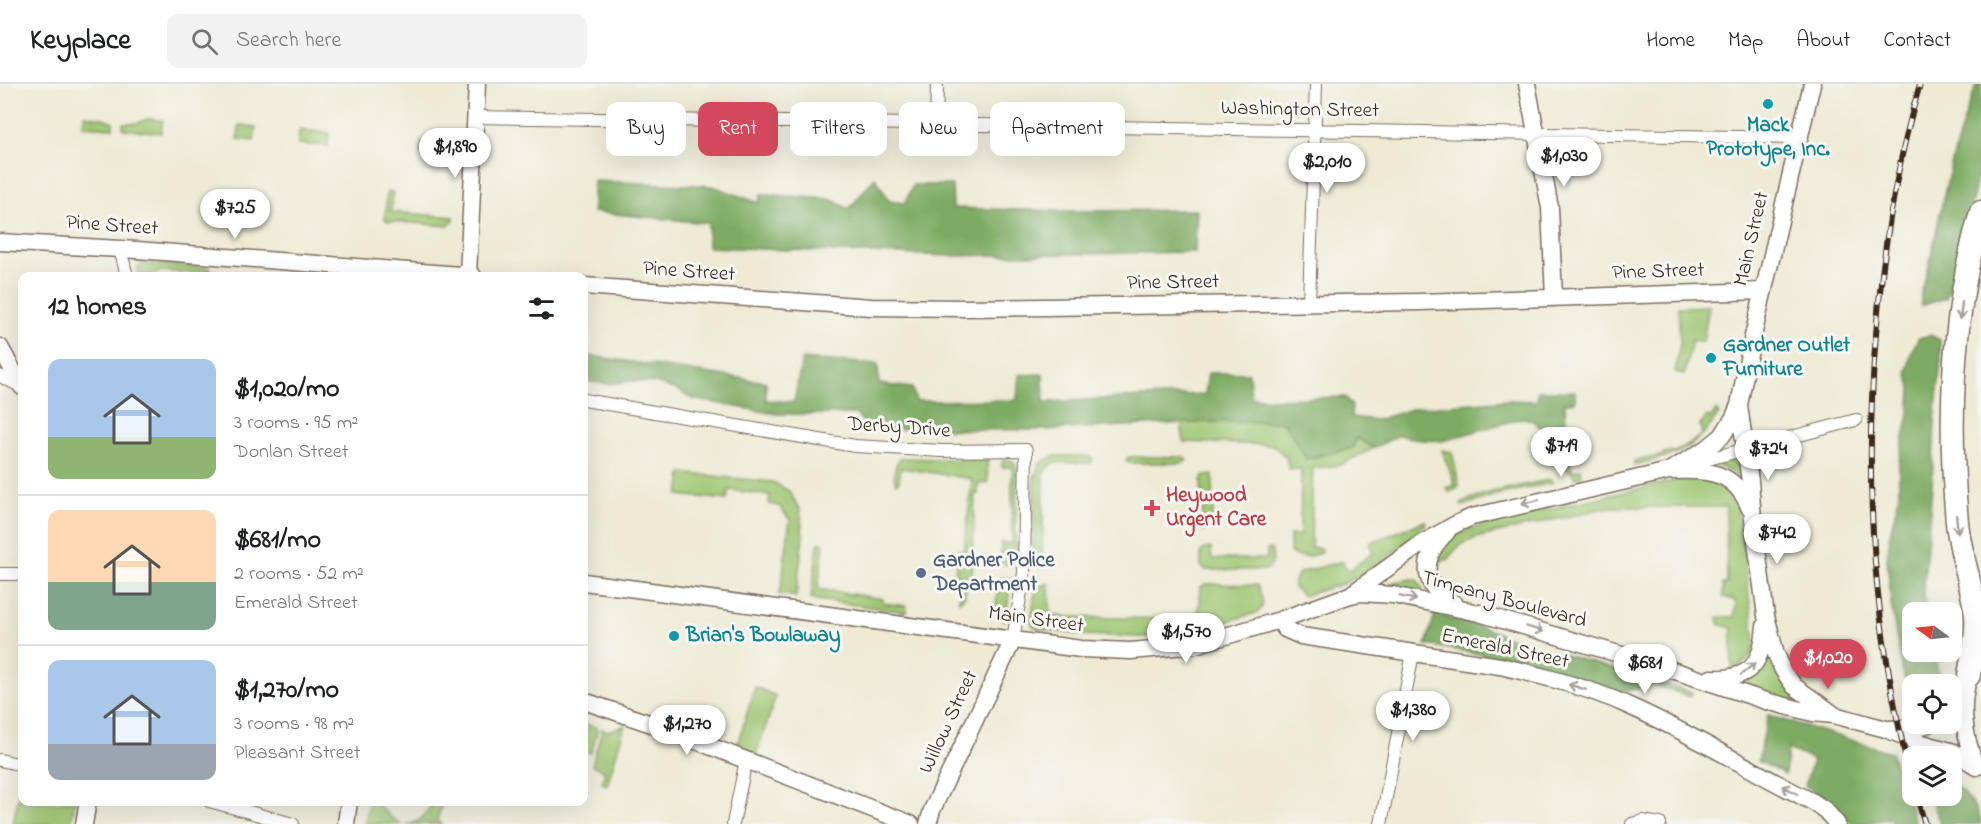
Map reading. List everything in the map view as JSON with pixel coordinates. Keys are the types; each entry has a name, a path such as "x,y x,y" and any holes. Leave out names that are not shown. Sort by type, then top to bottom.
{"highway":[{"path":"1967,680 1977,627 1976,612 1962,558 1957,521 1955,395 1964,293 1981,212"}],"street":[{"path":"468,272 477,84"},
{"path":"937,84 937,102"},
{"path":"1309,304 1316,84"},
{"path":"1527,84 1550,208 1554,298"},
{"name":"Main Street","path":"1669,471 1717,441 1727,429 1739,405 1763,291 1812,84"},
{"name":"Washington Street","path":"475,117 899,123"},
{"name":"Washington Street","path":"978,125 1800,138"},
{"name":"Pine Street","path":"0,242 416,272"},
{"path":"120,249 126,272"},
{"name":"Pine Street","path":"588,286 871,307 965,308 1309,304 1763,291"},
{"path":"0,347 18,380"},
{"path":"0,376 18,385"},
{"name":"Derby Drive","path":"588,401 855,446 942,451 1026,450 1024,573 1013,639"},
{"name":"Main Street","path":"588,583 1095,650 1163,650 1195,645 1280,620 1350,595 1421,544 1456,524 1490,512 1669,471 1745,448 1739,405"},
{"path":"1834,715 1802,693 1786,675 1776,654 1766,616 1745,448 1856,420"},
{"path":"1669,471 1703,471 1728,478 1746,500 1753,519"},
{"name":"Main Street","path":"1456,524 1438,541 1429,556 1428,579 1444,599 1479,613"},
{"path":"0,574 18,574"},
{"name":"Timpany Boulevard","path":"1350,595 1361,593 1393,595 1479,613 1814,713 1834,715 1886,729 1915,741 1954,752 1978,771"},
{"path":"1692,678 1723,679 1747,672 1762,652 1766,616"},
{"name":"Emerald Street","path":"1280,620 1285,629 1301,636 1500,666 1613,699 1814,802 1825,810 1837,824"},
{"name":"Willow Street","path":"928,824 936,801 1013,639"},
{"path":"1381,824 1413,653"},
{"path":"1962,689 1981,654"},
{"path":"1967,680 1964,711 1966,732 1978,771"},
{"path":"588,701 911,824"},
{"name":"Timpany Boulevard","path":"1886,729 1902,728"},
{"path":"0,760 18,764"},
{"path":"733,824 746,760"},
{"path":"84,824 87,806"},
{"path":"227,806 293,824"},
{"path":"346,824 348,806"},
{"path":"1632,824 1643,821 1660,824"}],"green space":[{"path":"1977,84 1981,84 1981,163 1953,280 1946,298 1921,306 1922,290 1949,172"},
{"path":"84,115 113,122 113,128 83,126"},
{"path":"148,119 163,120 161,133 123,129 123,123 137,123"},
{"path":"239,125 256,127 254,141 238,139"},
{"path":"299,130 329,133 328,146 298,144"},
{"path":"421,141 444,143 444,156 420,154"},
{"path":"875,177 889,201 905,203 913,185 952,185 953,208 1067,211 1197,210 1195,252 950,256 708,247 708,223 593,212 593,181 713,186 759,203 761,194 830,199 849,209"},
{"path":"387,191 393,192 391,212 454,217 454,220 448,226 388,221 385,219"},
{"path":"143,263 210,268 212,272 139,272 138,267"},
{"path":"1709,306 1703,342 1692,340 1684,375 1675,372 1680,343 1678,307"},
{"path":"1930,335 1940,340 1941,360 1923,594 1925,602 1902,602 1902,662 1936,662 1938,674 1904,674 1892,611 1887,560 1891,529 1899,497 1899,462 1910,409 1911,386 1907,372 1912,350 1919,338"},
{"path":"588,356 766,382 766,400 794,402 802,359 878,364 879,384 912,388 916,401 1017,400 1019,375 1043,374 1044,402 1205,394 1208,373 1249,373 1251,397 1275,399 1345,397 1352,406 1351,417 1376,420 1415,408 1508,400 1537,401 1538,391 1575,391 1575,402 1565,403 1567,439 1549,441 1535,423 1522,418 1442,441 1420,440 1399,435 1374,448 1357,438 1352,448 1306,459 1284,422 1209,422 1040,430 869,429 856,414 776,414 693,399 677,390 655,383 634,381 606,384 588,382"},
{"path":"1716,410 1719,414 1702,435 1700,424 1707,416 1711,418"},
{"path":"1284,422 1306,459 1352,448 1357,438 1374,448 1340,465 1313,468 1311,547 1322,549 1321,553 1301,557 1290,552 1290,535 1300,535 1301,469 1289,469 1286,457 1273,445 1184,442 1181,423"},
{"path":"1700,437 1683,450 1634,465 1634,461 1672,451 1673,453"},
{"path":"1567,439 1564,443 1572,471 1581,469 1582,476 1576,478 1560,461 1549,441"},
{"path":"1442,450 1452,452 1459,485 1457,489 1449,492 1446,488 1455,485"},
{"path":"1740,454 1743,482 1730,471 1713,464 1713,461"},
{"path":"1054,456 1089,456 1093,459 1091,463 1053,463 1047,469 1044,476 1042,565 1040,567 1033,562 1034,478 1040,463"},
{"path":"1129,457 1184,457 1187,460 1184,463 1129,463 1126,460"},
{"path":"902,458 987,460 988,483 978,484 978,494 975,494 972,580 967,579 965,596 959,601 962,576 955,575 958,550 964,551 972,479 901,468 899,481 896,484 895,470"},
{"path":"1003,459 1013,461 1017,469 1016,556 1011,565 1001,561 1001,543 1012,543 1012,467 1002,467"},
{"path":"682,473 773,482 789,491 800,510 803,536 796,597 778,594 781,588 790,520 779,506 769,504 770,495 729,490 727,500 679,495"},
{"path":"1213,475 1213,519 1203,531 1201,480 1204,476"},
{"path":"1699,475 1724,484 1732,493 1737,507 1755,641 1753,652 1748,659 1732,670 1732,628 1719,624 1718,617 1734,617 1736,605 1734,600 1723,597 1723,584 1727,584 1726,507 1609,507 1476,538 1460,546 1449,559 1438,562 1438,568 1435,568 1438,551 1443,543 1469,530 1505,519"},
{"path":"1548,480 1552,483 1461,505 1488,493"},
{"path":"1425,521 1423,527 1387,558 1345,583 1303,596 1294,588 1294,581 1299,573 1340,562 1343,562 1348,571 1374,552 1369,546 1371,542"},
{"path":"821,542 824,544 818,589 883,599 883,603 907,606 906,612 811,599 818,545"},
{"path":"1211,548 1212,559 1267,559 1267,550 1270,549 1273,557 1270,567 1265,570 1206,570 1201,566 1201,552"},
{"path":"1003,578 1011,579 1004,621 995,610 999,581"},
{"path":"1417,580 1423,589 1421,592 1390,586 1390,583"},
{"path":"1046,583 1049,584 1050,609 1055,615 1063,617 1187,619 1196,614 1200,603 1201,587 1205,584 1257,585 1263,604 1256,613 1185,633 1142,637 1083,635 1033,626 1031,621 1036,586 1046,585"},
{"path":"1435,614 1482,627 1521,642 1692,692 1691,697 1655,685 1623,692 1508,659 1426,645"},
{"path":"1771,656 1796,698 1795,704 1741,688 1742,682 1766,657"},
{"path":"755,687 776,696 756,755 737,746"},
{"path":"1768,715 1891,752 1902,784 1902,806 1910,806 1916,824 1893,824 1891,818 1851,824 1840,808 1805,786 1813,760 1788,749 1785,774 1758,761"},
{"path":"588,725 598,728 591,753 588,752"},
{"path":"625,725 607,785 602,783 605,771 592,765 602,729 608,731"},
{"path":"1962,792 1978,812 1981,824 1940,824 1934,806 1962,806"},
{"path":"18,798 18,806 74,806 71,824 13,824"},
{"path":"369,806 379,806 393,819 403,824 364,824"},
{"path":"430,806 441,806 437,820 442,824 406,824 421,819"}],"railway":[{"path":"1903,746 1880,616 1875,560 1872,505 1872,392 1882,271 1897,177 1920,84"},
{"path":"1919,806 1925,824"}],"place":[{"name":"Mack Prototype, Inc.","path":"1768,104"},
{"name":"Gardner Outlet Furniture","path":"1711,358"},
{"name":"Heywood Urgent Care","path":"1152,508"},
{"name":"Gardner Police Department","path":"921,573"},
{"name":"Brian's Bowlaway","path":"674,636"}]}
